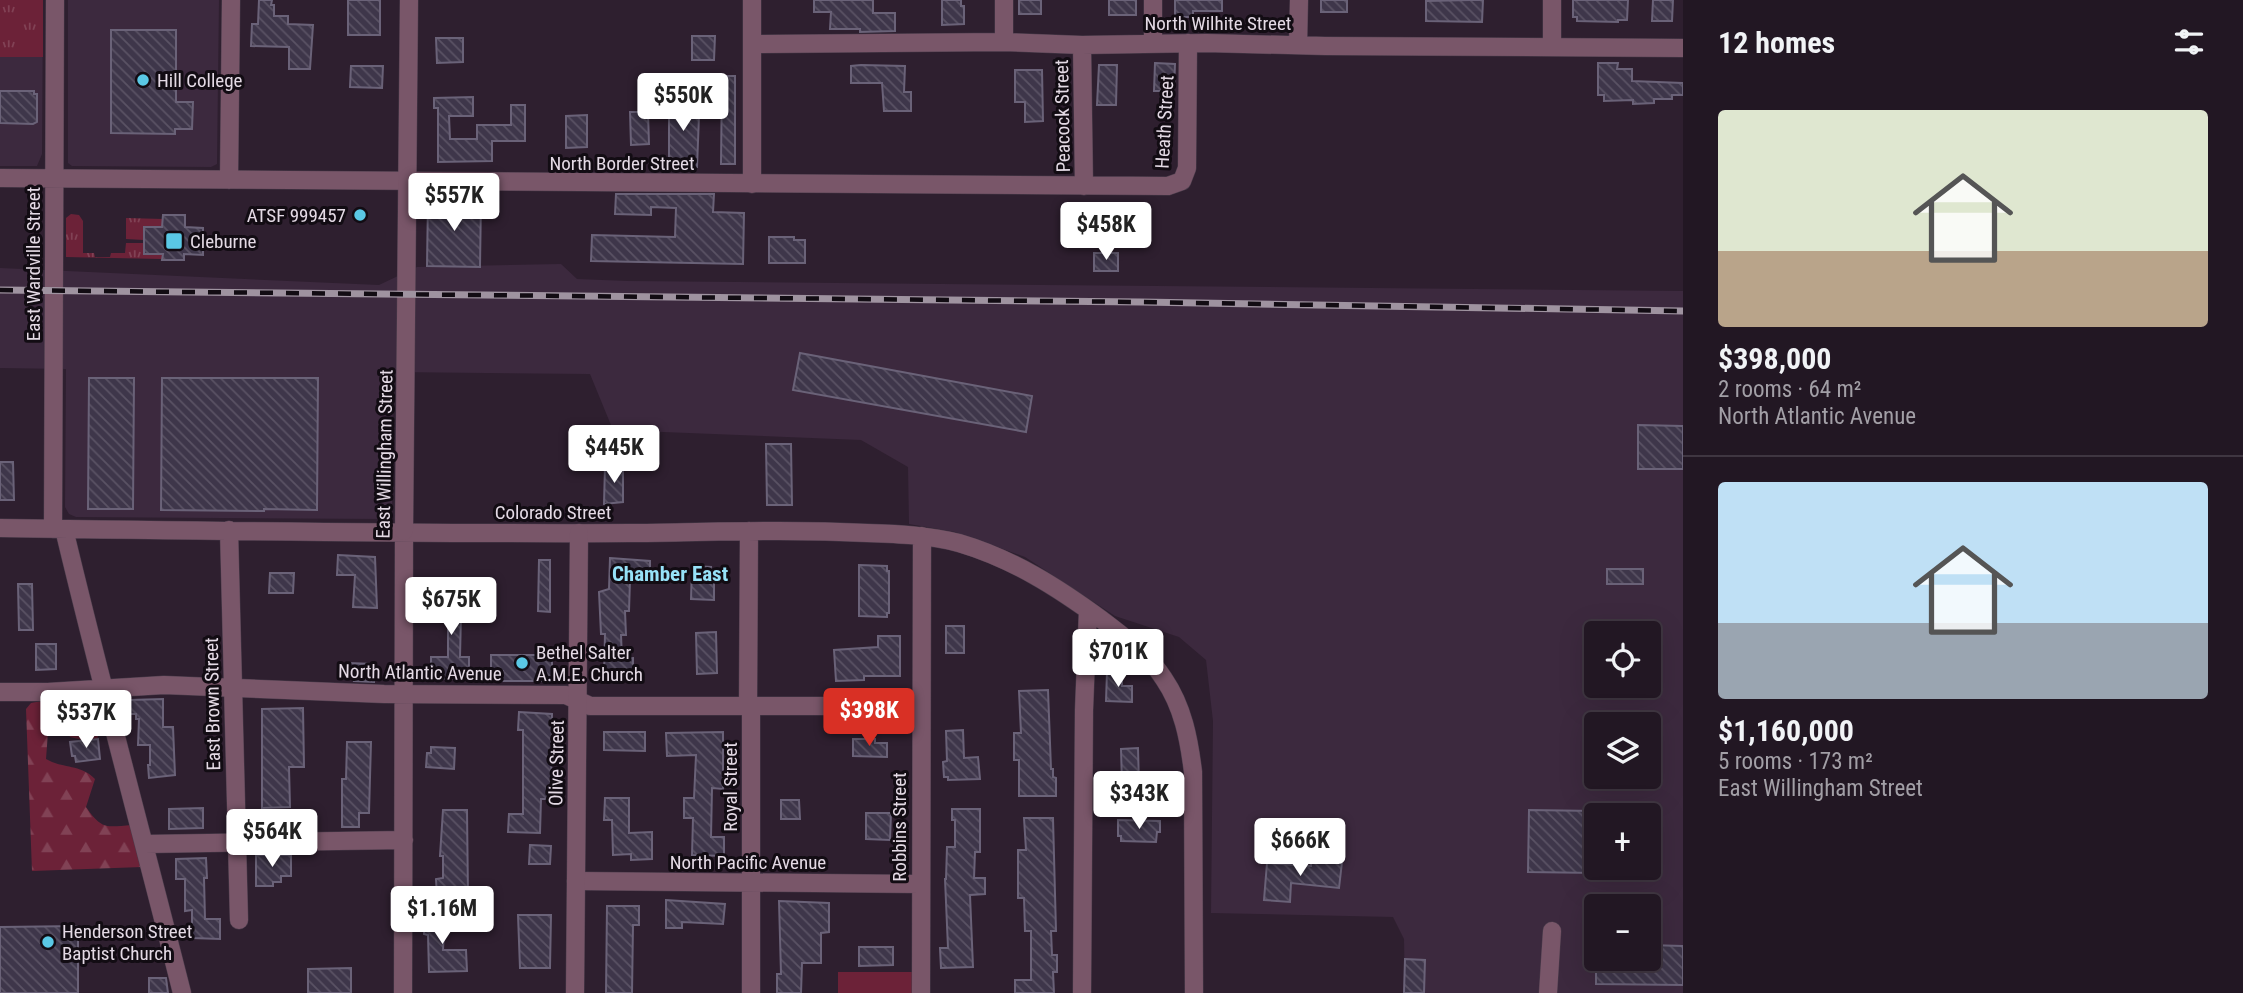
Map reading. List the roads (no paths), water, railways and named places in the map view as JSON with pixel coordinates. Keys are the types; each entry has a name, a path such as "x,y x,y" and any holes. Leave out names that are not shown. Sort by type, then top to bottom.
{"street":[{"name":"East Wardville Street","path":"55,0 54,179 59,529 183,993"},
{"path":"229,180 231,0"},
{"name":"East Willingham Street","path":"403,993 409,0"},
{"path":"751,0 752,184"},
{"path":"1004,0 1004,42"},
{"path":"1153,0 1153,43"},
{"path":"1298,45 1299,0"},
{"path":"1552,0 1552,47"},
{"name":"North Wilhite Street","path":"752,44 1004,42 1082,45 1188,43 1683,48"},
{"name":"Heath Street","path":"1160,186 1176,185 1182,181 1188,168 1188,43"},
{"name":"Peacock Street","path":"1082,45 1084,186"},
{"name":"North Border Street","path":"0,178 409,183 1160,186"},
{"name":"Colorado Street","path":"0,528 579,533 836,531 922,536 957,543 1023,567 1057,587 1129,641 1163,677 1182,715 1193,772 1194,993"},
{"name":"East Brown Street","path":"229,530 239,920"},
{"name":"Royal Street","path":"749,531 751,993"},
{"name":"Olive Street","path":"575,993 579,533"},
{"name":"Robbins Street","path":"921,993 922,536"},
{"path":"1082,993 1083,720 1088,610"},
{"name":"North Atlantic Avenue","path":"0,692 164,685 404,694 566,695 590,706 920,706"},
{"path":"145,844 404,840"},
{"name":"North Pacific Avenue","path":"576,881 920,884"},
{"path":"1548,993 1552,931"}],"railway":[{"path":"0,290 1141,302 1683,311"}],"place":[{"name":"Hill College","path":"143,80"},
{"name":"ATSF 999457","path":"360,215"},
{"name":"Cleburne","path":"174,241"},
{"name":"Bethel Salter A.M.E. Church","path":"522,663"},
{"name":"Henderson Street Baptist Church","path":"48,942"}],"district":[{"name":"Chamber East","path":"670,574"}]}
